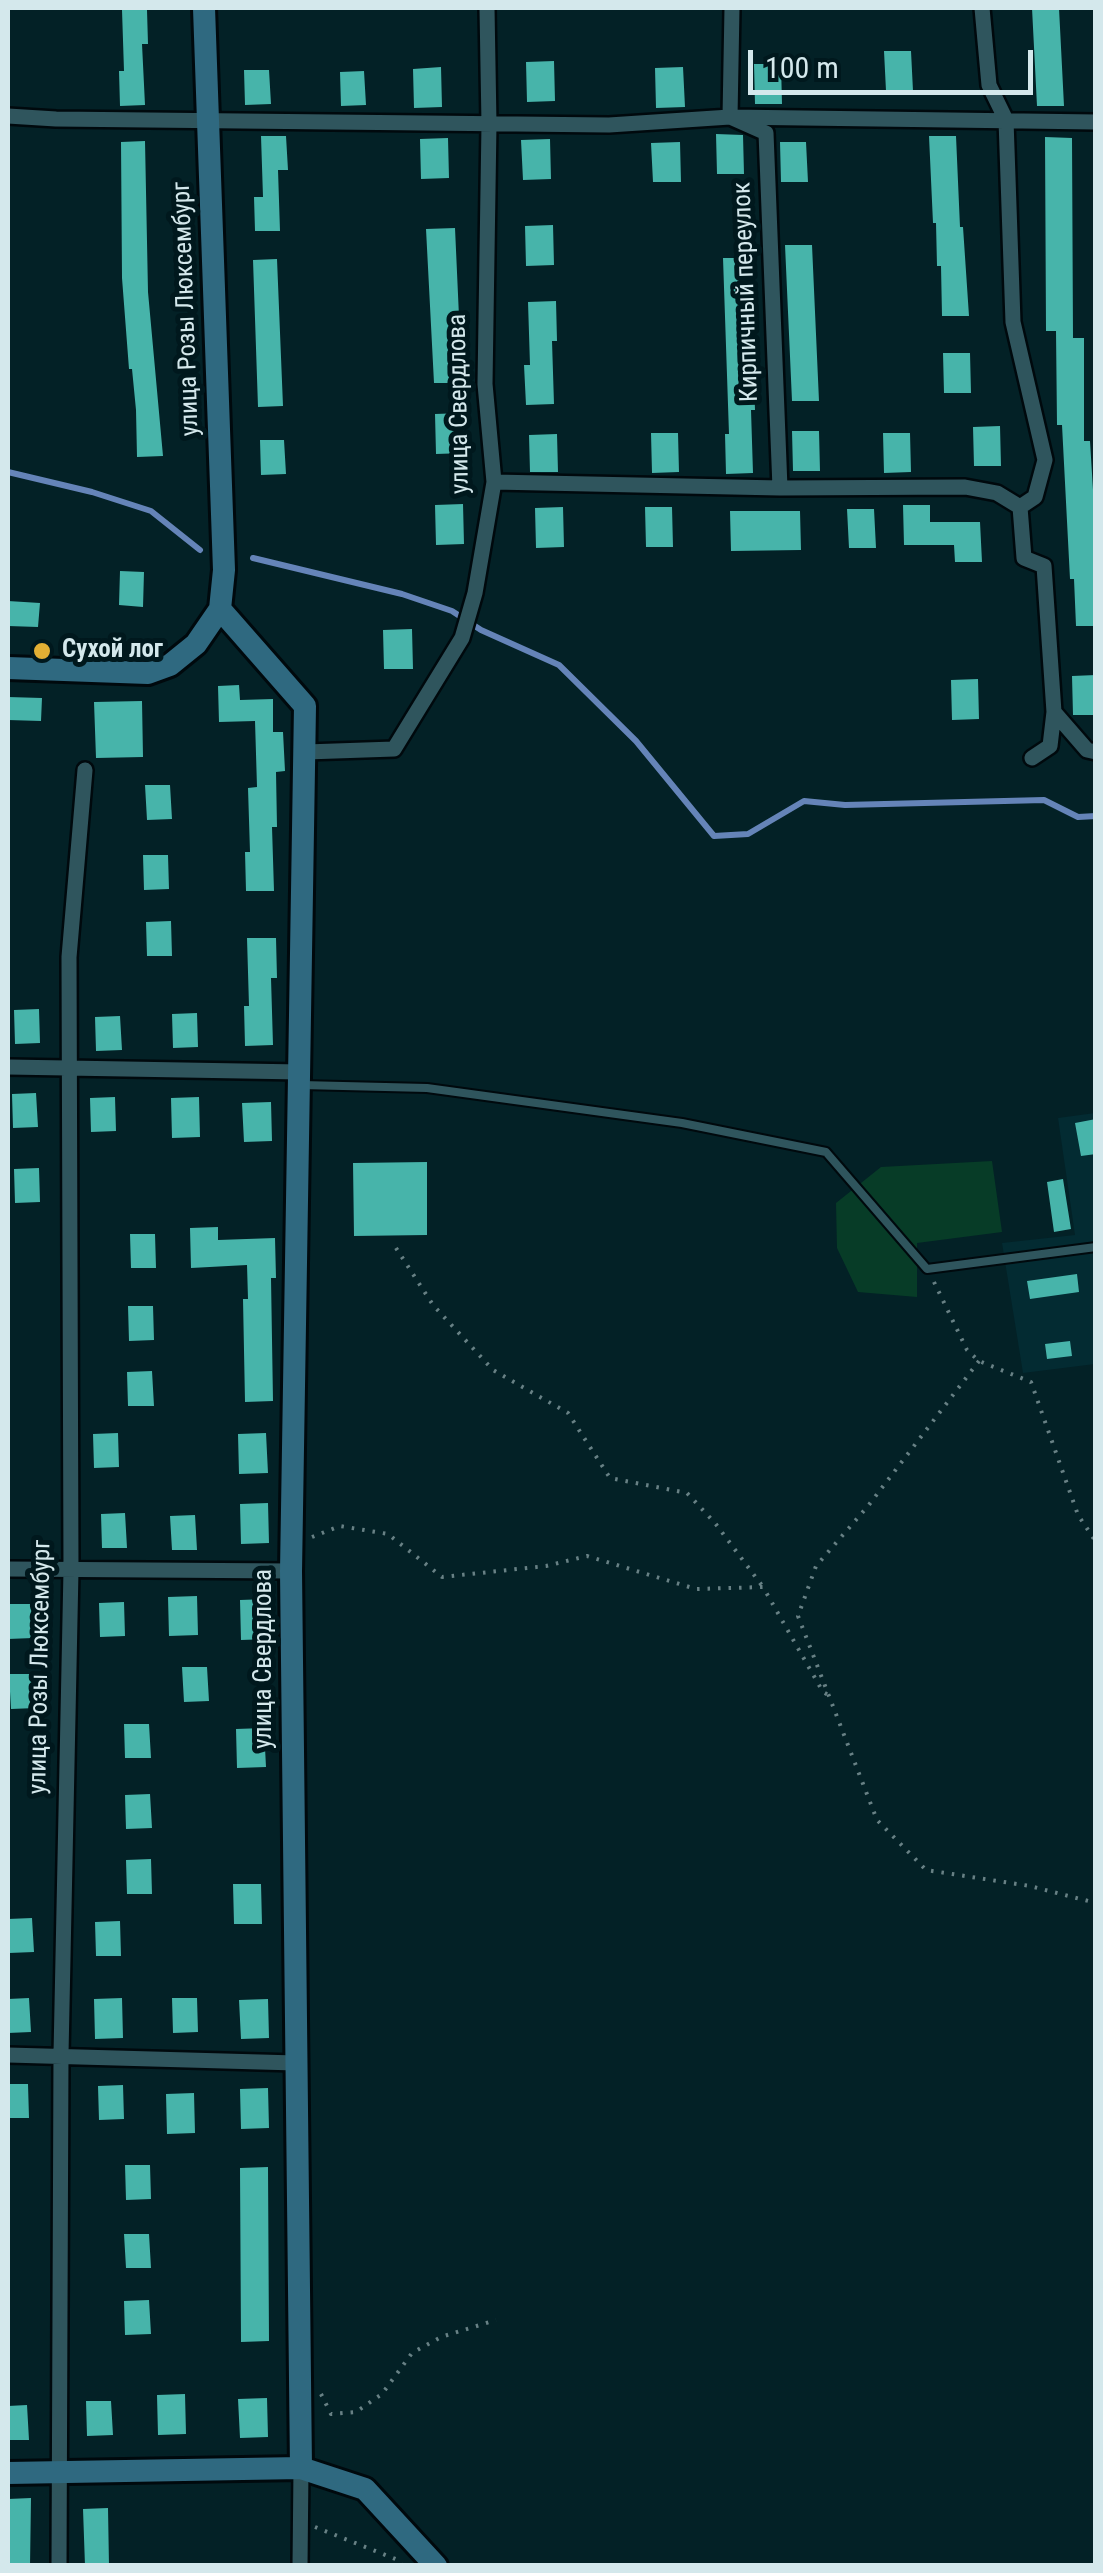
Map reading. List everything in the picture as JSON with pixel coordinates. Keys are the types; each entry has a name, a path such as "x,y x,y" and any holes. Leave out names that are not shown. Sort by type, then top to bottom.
{"street":[{"name":"улица Розы Люксембург","path":"204,8 224,570 220,609"},
{"name":"улица Свердлова","path":"306,752 394,749 462,638 476,593 494,482 484,384 487,8"},
{"path":"730,117 732,8"},
{"path":"982,8 989,86 1006,120 1013,322 1045,460 1035,498 1020,507"},
{"path":"8,116 609,125 730,117 1096,122"},
{"name":"Кирпичный переулок","path":"730,117 766,132 780,488"},
{"path":"494,482 965,487 997,493 1020,507"},
{"path":"1020,507 1024,558 1044,566 1054,712 1050,746 1032,758"},
{"path":"8,668 148,672 170,665 196,644 220,609"},
{"name":"улица Свердлова","path":"220,609 305,706 292,1572 300,2566"},
{"path":"1054,712 1086,750 1096,752"},
{"name":"улица Розы Люксембург","path":"59,2566 61,2054 71,1570 68,957 85,770"},
{"path":"8,1067 68,1066 301,1079"},
{"path":"8,1569 292,1572"},
{"path":"8,2054 296,2063"},
{"path":"8,2473 302,2468 365,2489 436,2566"}],"lane":[{"path":"301,1079 427,1088 682,1122 826,1152 927,1269 1096,1247"}],"path":[{"path":"396,1248 433,1306 493,1370 568,1413 610,1478 687,1493 763,1587 823,1692 832,1698"},
{"path":"927,1269 968,1350 978,1361 1031,1382 1078,1515 1096,1542"},
{"path":"978,1361 868,1506 816,1566 798,1616 876,1820 926,1870 1030,1886 1096,1904"},
{"path":"292,1572 313,1534 340,1526 388,1534 442,1577 546,1566 587,1556 696,1589 763,1587"},
{"path":"316,2383 331,2414 356,2412 382,2394 412,2353 442,2337 496,2320"},
{"path":"301,2522 398,2560 404,2566"}],"shaded area":[{"path":"1095,1113 1095,1364 1023,1373 1002,1243 1075,1235 1058,1118"}],"green space":[{"path":"992,1161 1002,1232 917,1243 917,1297 858,1292 837,1248 836,1203 881,1167"}],"building":[{"path":"1032,8 1059,8 1064,106 1037,106"},
{"path":"122,10 147,10 148,44 142,44 145,105 120,106 119,71 124,71"},
{"path":"884,51 911,51 913,91 886,91"},
{"path":"554,61 555,101 527,102 526,62"},
{"path":"754,64 781,64 782,104 755,104"},
{"path":"441,67 442,107 414,108 413,69"},
{"path":"683,67 685,107 656,108 655,68"},
{"path":"244,70 269,70 271,104 245,105"},
{"path":"364,71 366,105 341,106 340,72"},
{"path":"716,134 743,135 744,174 717,174"},
{"path":"261,136 286,136 288,170 278,170 280,231 255,231 254,197 263,197"},
{"path":"929,136 956,136 969,316 942,316"},
{"path":"1045,137 1072,138 1073,338 1084,338 1084,441 1090,441 1096,626 1076,626 1074,579 1070,579 1062,425 1057,425 1056,331 1046,331"},
{"path":"448,138 449,178 421,179 420,139"},
{"path":"550,139 551,179 523,180 521,140"},
{"path":"145,141 148,292 163,456 137,457 122,278 121,142"},
{"path":"680,142 681,182 653,182 651,143"},
{"path":"780,142 806,142 808,182 781,182"},
{"path":"553,225 554,265 526,266 525,226"},
{"path":"455,228 462,383 434,383 426,229"},
{"path":"785,245 812,245 819,401 792,401"},
{"path":"723,258 750,258 753,473 726,474 725,434 729,434"},
{"path":"277,259 283,406 258,407 253,260"},
{"path":"556,301 557,341 552,341 554,404 526,405 524,365 530,365 528,302"},
{"path":"943,353 970,353 971,393 944,393"},
{"path":"463,413 465,453 436,454 435,414"},
{"path":"1000,426 1001,466 974,466 973,427"},
{"path":"792,431 819,431 820,471 793,471"},
{"path":"651,433 678,433 679,472 652,473"},
{"path":"883,433 910,433 911,472 884,473"},
{"path":"557,434 558,472 530,472 529,435"},
{"path":"260,440 284,440 286,474 261,475"},
{"path":"463,504 464,544 436,545 435,505"},
{"path":"903,505 930,505 930,522 980,522 982,562 955,562 954,545 904,545"},
{"path":"563,507 564,547 536,548 535,508"},
{"path":"645,507 672,507 673,547 646,547"},
{"path":"847,509 874,509 876,548 849,548"},
{"path":"730,511 800,511 801,550 731,551"},
{"path":"120,571 144,572 143,607 119,605"},
{"path":"8,601 40,603 38,627 8,626"},
{"path":"412,629 413,669 384,669 383,630"},
{"path":"1096,675 1096,715 1073,715 1072,676"},
{"path":"978,679 979,719 952,720 951,680"},
{"path":"239,685 240,700 273,699 273,732 283,732 285,771 276,772 277,827 272,827 274,891 246,891 245,852 250,852 248,788 257,787 255,721 219,722 218,686"},
{"path":"8,697 42,698 41,721 8,720"},
{"path":"142,701 143,757 96,758 94,702"},
{"path":"145,785 170,785 172,819 147,820"},
{"path":"143,855 168,855 169,889 144,890"},
{"path":"171,921 172,956 147,956 146,922"},
{"path":"247,938 276,938 277,978 271,978 273,1045 245,1046 244,1006 249,1006"},
{"path":"39,1009 40,1043 15,1044 14,1010"},
{"path":"197,1013 198,1047 173,1048 172,1014"},
{"path":"120,1016 122,1050 96,1051 95,1017"},
{"path":"36,1093 38,1127 13,1128 12,1094"},
{"path":"115,1097 116,1131 91,1132 90,1098"},
{"path":"199,1097 200,1137 172,1138 171,1098"},
{"path":"271,1102 272,1141 244,1142 242,1103"},
{"path":"1096,1119 1096,1154 1081,1156 1075,1123"},
{"path":"427,1162 427,1235 354,1236 353,1163"},
{"path":"39,1168 40,1202 15,1203 14,1169"},
{"path":"1063,1179 1071,1229 1054,1232 1047,1182"},
{"path":"218,1227 218,1240 275,1238 276,1278 271,1278 273,1401 245,1402 243,1299 248,1299 247,1265 191,1268 190,1228"},
{"path":"130,1234 155,1234 156,1268 131,1268"},
{"path":"1077,1274 1079,1292 1030,1299 1027,1281"},
{"path":"128,1306 153,1306 154,1340 129,1341"},
{"path":"1070,1341 1072,1356 1047,1359 1045,1344"},
{"path":"152,1371 154,1406 128,1406 127,1372"},
{"path":"118,1433 119,1467 94,1468 93,1434"},
{"path":"266,1433 268,1473 239,1474 238,1434"},
{"path":"268,1503 269,1543 241,1544 240,1504"},
{"path":"125,1513 127,1548 102,1548 101,1514"},
{"path":"195,1515 197,1550 172,1550 170,1516"},
{"path":"197,1596 198,1635 169,1636 168,1597"},
{"path":"268,1599 269,1639 241,1640 240,1600"},
{"path":"124,1602 125,1636 100,1637 99,1603"},
{"path":"8,1604 31,1604 33,1638 8,1639"},
{"path":"182,1667 207,1667 209,1701 184,1702"},
{"path":"9,1674 34,1674 36,1708 11,1709"},
{"path":"124,1724 149,1724 151,1758 125,1758"},
{"path":"264,1728 266,1767 237,1768 236,1729"},
{"path":"150,1794 152,1828 126,1829 125,1795"},
{"path":"151,1859 152,1894 127,1894 126,1860"},
{"path":"233,1884 261,1884 262,1924 234,1924"},
{"path":"32,1918 34,1952 9,1953 8,1919"},
{"path":"120,1921 121,1956 96,1956 95,1922"},
{"path":"29,1998 31,2032 8,2033 8,1999"},
{"path":"122,1998 123,2038 95,2039 94,1999"},
{"path":"172,1998 197,1998 198,2032 173,2033"},
{"path":"268,1999 269,2038 241,2039 239,2000"},
{"path":"8,2084 28,2084 29,2118 8,2118"},
{"path":"123,2085 124,2119 99,2120 98,2086"},
{"path":"268,2088 269,2128 241,2129 240,2089"},
{"path":"194,2093 195,2133 167,2134 166,2094"},
{"path":"125,2165 150,2165 151,2199 126,2200"},
{"path":"268,2167 269,2341 241,2342 240,2168"},
{"path":"124,2234 149,2234 151,2268 126,2268"},
{"path":"149,2300 151,2334 125,2335 124,2301"},
{"path":"185,2394 186,2434 158,2435 157,2395"},
{"path":"267,2398 268,2437 240,2438 238,2399"},
{"path":"86,2401 111,2401 113,2435 87,2436"},
{"path":"27,2405 29,2440 8,2440 8,2406"},
{"path":"31,2498 30,2566 8,2566 8,2499"},
{"path":"108,2508 109,2566 85,2566 83,2509"}],"waterway":[{"path":"8,472 151,511 200,550"},
{"path":"253,558 402,594 452,611 481,630 559,665 636,741 714,836 748,834 804,801 845,805 1044,800 1078,817 1096,816"}],"place":[{"name":"Сухой лог","path":"42,651"}]}
